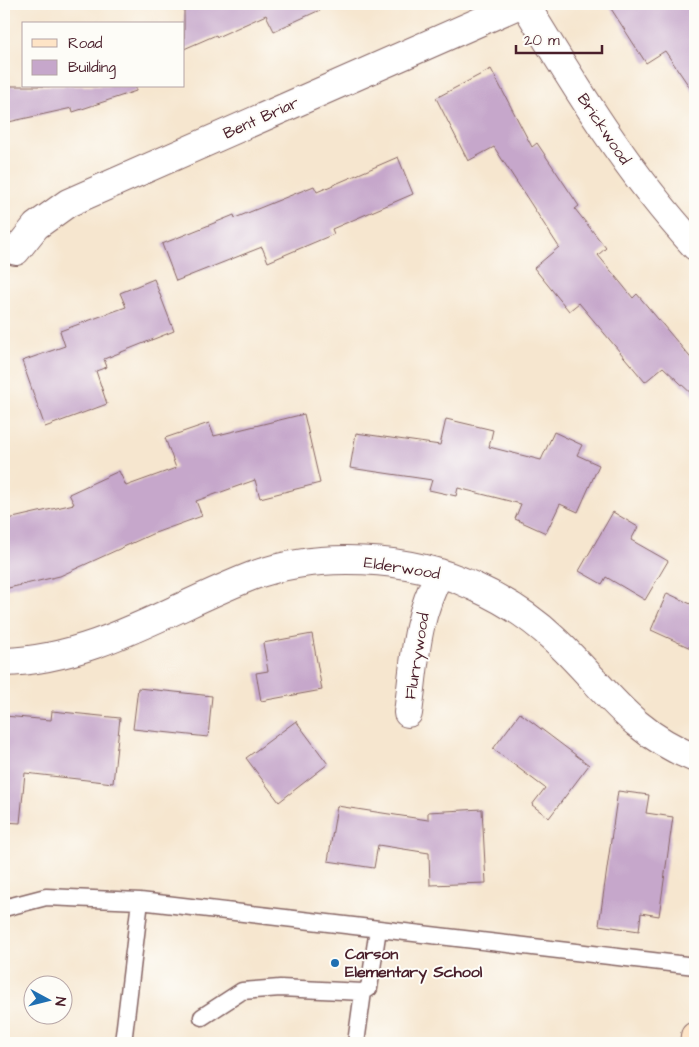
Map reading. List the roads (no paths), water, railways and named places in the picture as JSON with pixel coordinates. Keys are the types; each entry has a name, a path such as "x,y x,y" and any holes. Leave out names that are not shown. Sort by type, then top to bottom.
{"street":[{"name":"Bent Briar","path":"16,251 36,226 68,203 520,4"},
{"name":"Brickwood","path":"525,4 565,71 632,169 695,246"},
{"name":"Elderwood","path":"4,662 45,657 77,649 109,638 254,576 286,567 318,562 351,560 383,562 440,573 494,596 528,618 554,639 620,710 650,735 695,758"},
{"name":"Flurrywood","path":"408,712 420,618 440,573"},
{"path":"694,1043 695,1036"}],"lane":[{"path":"4,908 46,897 140,901 695,966"},
{"path":"124,1043 140,901"},
{"path":"202,1017 242,991 280,988 363,992 368,988 378,929"},
{"path":"356,1043 363,992"}],"place":[{"name":"Carson Elementary School","path":"335,963"}]}
